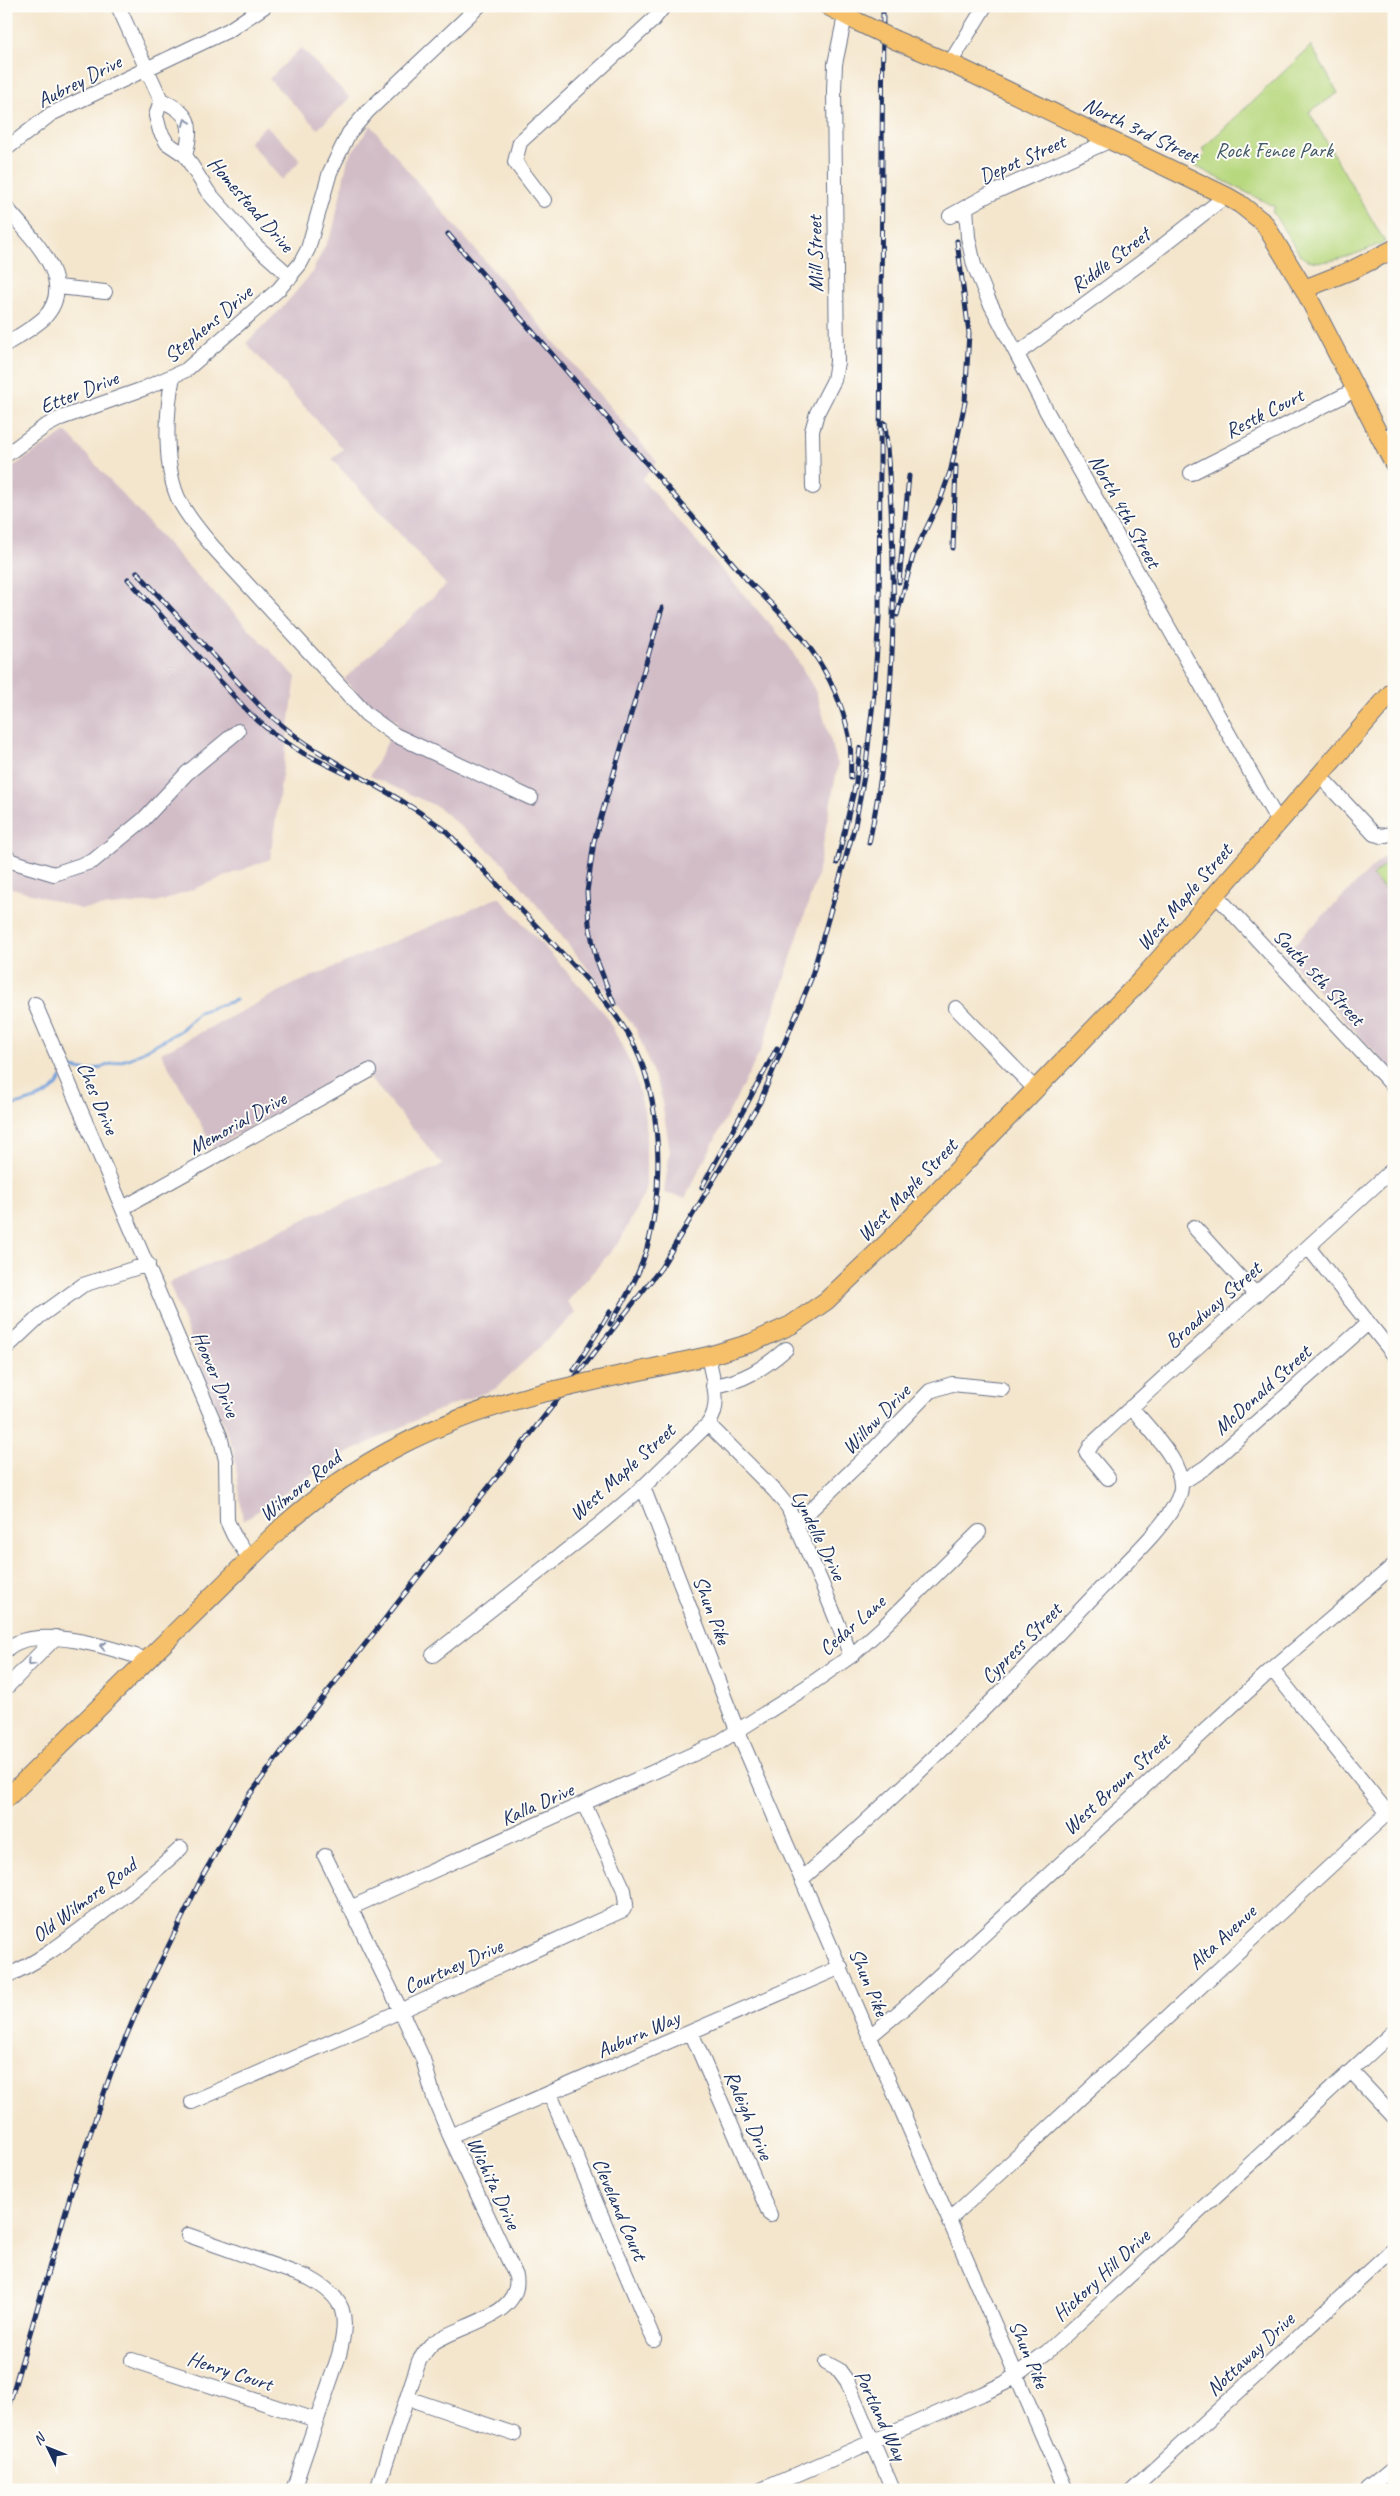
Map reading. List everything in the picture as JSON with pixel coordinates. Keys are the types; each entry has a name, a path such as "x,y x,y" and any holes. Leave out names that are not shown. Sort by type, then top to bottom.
{"main road":[{"name":"North 3rd Street","path":"828,6 895,40 950,64 1226,196 1240,204 1264,223 1304,289 1355,390 1387,436 1394,464"},
{"path":"1304,289 1352,270 1394,249"},
{"name":"West Maple Street","path":"708,1356 772,1335 797,1322 826,1302 884,1246 1141,980 1394,690"},
{"name":"Wilmore Road","path":"6,1799 303,1508 369,1460 455,1418 534,1394 708,1356"}],"street":[{"path":"118,6 161,100"},
{"name":"Aubrey Drive","path":"6,149 50,114 229,30 264,6"},
{"name":"Stephens Drive","path":"479,6 368,111 349,133 341,145 330,172 308,249 290,277 253,314 198,361 173,376 168,436 170,468 179,500 194,524 366,714 395,735 531,798"},
{"path":"544,200 515,162 520,142 653,20 664,6"},
{"path":"950,64 985,6"},
{"name":"Mill Street","path":"814,486 812,431 817,413 834,380 837,362 835,64 852,19"},
{"name":"Homestead Drive","path":"185,155 190,137 188,121 178,108 161,100 156,116 160,131 167,143 185,155 208,192 255,245 290,277"},
{"name":"Depot Street","path":"950,216 1111,140"},
{"name":"Riddle Street","path":"1017,354 1142,262 1226,196"},
{"path":"6,207 47,260 55,273 58,287 54,304 44,318 6,344"},
{"name":"North 4th Street","path":"966,207 968,236 974,265 988,299 1046,412 1278,823"},
{"path":"58,287 105,292"},
{"name":"Etter Drive","path":"6,455 44,427 61,418 78,410 143,389 173,376"},
{"name":"Restk Court","path":"1191,473 1355,390"},
{"path":"6,855 11,861 54,874 93,860 143,820 187,773 238,731"},
{"path":"1320,776 1374,834 1382,836 1394,833"},
{"name":"South 5th Street","path":"1216,895 1394,1087"},
{"name":"Ches Drive","path":"35,1004 123,1208"},
{"path":"956,1008 1036,1090"},
{"name":"Memorial Drive","path":"123,1208 370,1071"},
{"name":"Broadway Street","path":"1108,1478 1087,1453 1092,1444 1394,1168"},
{"name":"Hoover Drive","path":"123,1208 222,1442 226,1460 227,1521 234,1536 250,1559"},
{"path":"1194,1226 1256,1295"},
{"path":"1308,1247 1394,1355"},
{"path":"6,1348 40,1316 83,1285 148,1264"},
{"name":"McDonald Street","path":"1181,1483 1206,1467 1368,1323"},
{"path":"713,1386 740,1380 752,1374 786,1349"},
{"name":"West Maple Street","path":"432,1655 600,1524 643,1487 708,1424 716,1411 708,1356"},
{"name":"Willow Drive","path":"796,1524 852,1472 930,1391 952,1384 1002,1389"},
{"path":"1131,1407 1176,1463 1181,1483"},
{"name":"Lyndelle Drive","path":"708,1424 775,1491 788,1507 850,1656"},
{"name":"Cypress Street","path":"802,1878 962,1731 1066,1626 1157,1528 1171,1510 1180,1493 1181,1483"},
{"name":"Shun Pike","path":"643,1487 737,1730 950,2218 1066,2490"},
{"name":"Cedar Lane","path":"737,1730 805,1688 850,1656 881,1629 979,1532"},
{"name":"West Brown Street","path":"870,2036 904,2008 1272,1669 1394,1565"},
{"path":"6,1650 14,1642 56,1637 112,1648 148,1660"},
{"path":"6,1688 56,1637"},
{"name":"Alta Avenue","path":"950,2218 1391,1809 1272,1669"},
{"name":"Kalla Drive","path":"350,1908 718,1743 737,1730"},
{"name":"Courtney Drive","path":"192,2102 401,2011 623,1910 626,1904 624,1890 584,1804"},
{"name":"Old Wilmore Road","path":"6,1976 23,1969 50,1953 181,1848"},
{"name":"Wichita Drive","path":"325,1856 423,2059 434,2098 450,2136 516,2276 516,2293 504,2307 433,2344 419,2361 377,2490"},
{"name":"Auburn Way","path":"450,2136 841,1967"},
{"name":"Hickory Hill Drive","path":"761,2490 982,2394 1016,2375 1047,2352 1394,2030"},
{"name":"Raleigh Drive","path":"692,2032 770,2215"},
{"path":"1351,2070 1394,2117"},
{"name":"Cleveland Court","path":"550,2094 654,2340"},
{"path":"188,2235 309,2278 326,2287 338,2299 345,2316 344,2334 293,2490"},
{"name":"Nottaway Drive","path":"1132,2490 1394,2248"},
{"name":"Henry Court","path":"132,2360 316,2420"},
{"name":"Portland Way","path":"826,2363 839,2370 847,2381 893,2490"},
{"path":"407,2398 514,2434"},
{"path":"1367,2490 1394,2468"}],"shaded area":[{"path":"301,48 350,98 318,129 269,79"},
{"path":"266,125 301,160 282,180 249,142"},
{"path":"371,125 408,171 657,462 642,479 789,646 816,692 838,765 817,876 763,1046 685,1198 664,1193 670,1151 660,1091 636,1029 503,863 438,807 370,776 398,721 370,707 344,679 446,585 332,459 343,449 246,343 281,309 311,274 333,230 348,158"},
{"path":"66,432 185,563 296,677 270,859 163,901 80,909 6,886 6,471"},
{"path":"1394,852 1394,1073 1284,954 1383,857"},
{"path":"499,897 606,1015 633,1068 646,1119 646,1189 620,1241 567,1302 576,1313 495,1389 431,1413 337,1458 243,1521 234,1451 169,1283 313,1215 443,1165 359,1065 214,1148 161,1053 292,985"}],"green space":[{"name":"Rock Fence Park","path":"1311,46 1338,93 1309,112 1385,242 1342,258 1318,262 1308,260 1300,255 1272,211 1275,207 1195,166 1205,155 1202,149"},
{"path":"1394,856 1394,891 1390,895 1372,876"}],"waterway":[{"path":"72,1068 89,1071 131,1058 180,1031 199,1012 236,1000"},
{"path":"6,1107 38,1098 58,1085 61,1078"}],"railway":[{"path":"6,2415 78,2169 111,2073 138,2008 203,1875 246,1800 296,1732 661,1268 760,1102 811,979 855,825 866,765 874,693 879,617 883,6"},
{"path":"448,234 749,582 783,616 812,651 824,670 843,712 850,741 851,778"},
{"path":"897,615 913,556 941,498 951,469 965,402 969,333 957,241"},
{"path":"869,843 879,792 886,740 893,634 892,528 885,423"},
{"path":"953,548 956,466"},
{"path":"899,582 909,476"},
{"path":"137,572 260,706 280,724 319,752 429,818 446,831 588,982 628,1034 640,1058 649,1086 655,1116 658,1178 650,1237 642,1263 632,1287 610,1324"},
{"path":"128,579 250,714 276,736 303,753 350,776"},
{"path":"614,1004 596,958 589,924 587,892 594,841 662,608"},
{"path":"837,863 856,782 860,748"},
{"path":"702,1187 777,1048"},
{"path":"574,1370 610,1312"}]}
